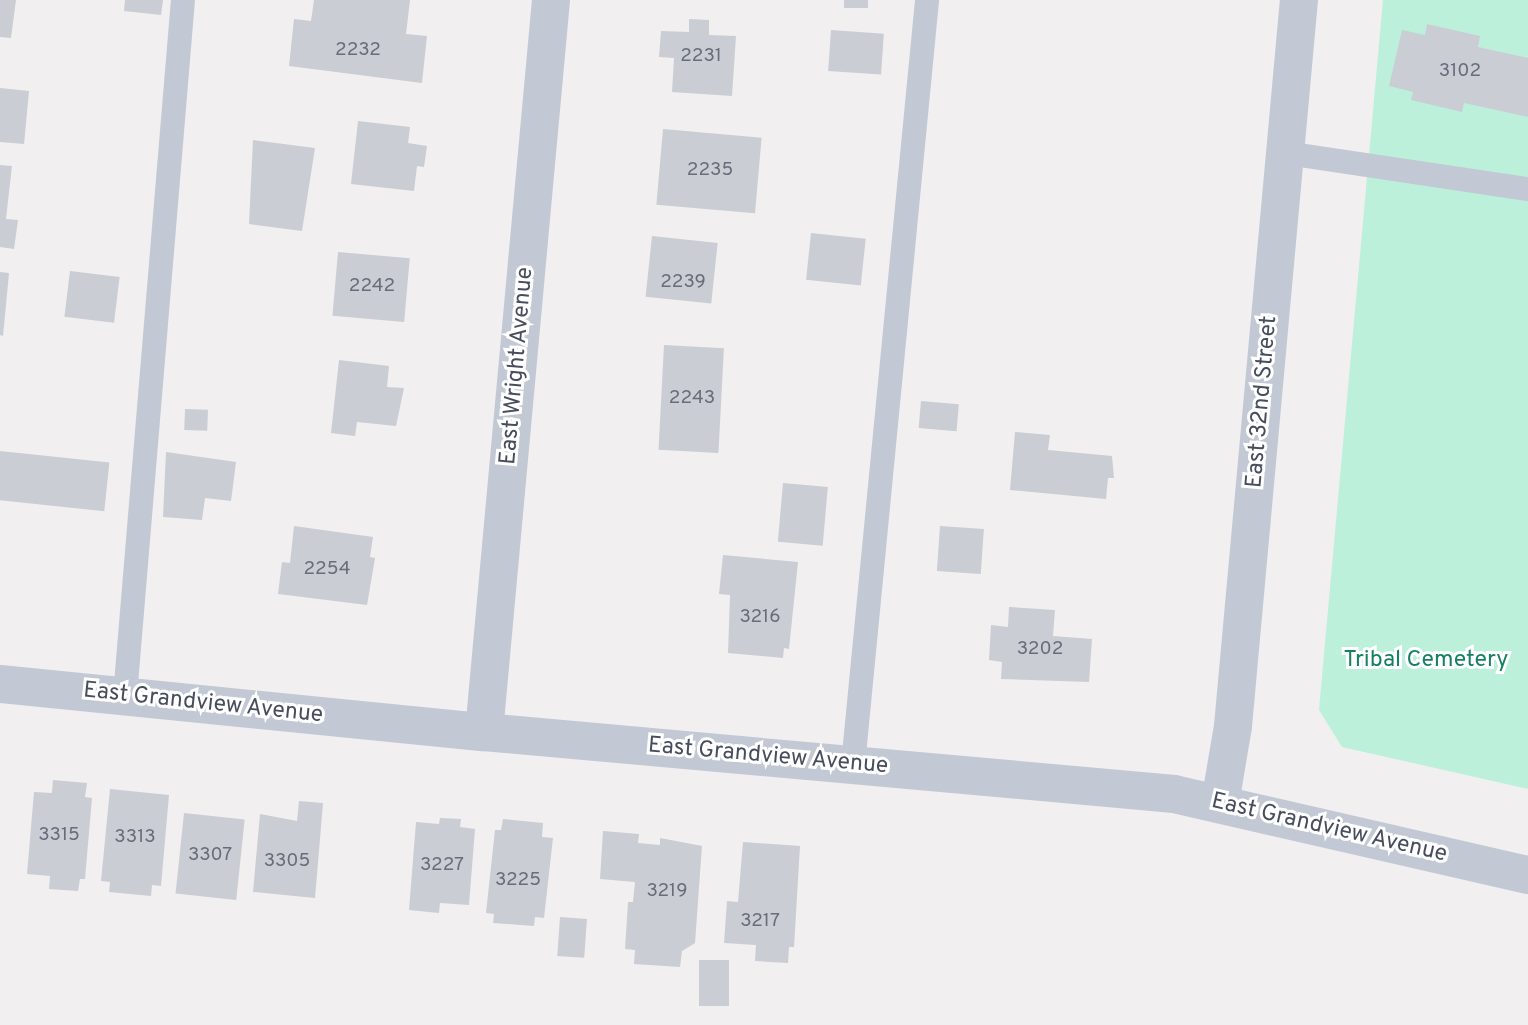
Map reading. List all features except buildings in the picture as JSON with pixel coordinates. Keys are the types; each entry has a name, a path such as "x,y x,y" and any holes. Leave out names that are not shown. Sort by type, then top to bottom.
{"street":[{"name":"East Wright Avenue","path":"484,733 551,0"},
{"name":"East 32nd Street","path":"1220,803 1233,726 1299,0"},
{"name":"East Grandview Avenue","path":"0,684 484,733 853,765 1015,776 1220,803 1528,875"}],"lane":[{"path":"125,696 183,0"},
{"path":"853,765 927,0"},
{"path":"1286,153 1528,189"}],"green space":[{"name":"Tribal Cemetery","path":"1383,0 1528,0 1528,789 1342,747 1319,710"}]}
